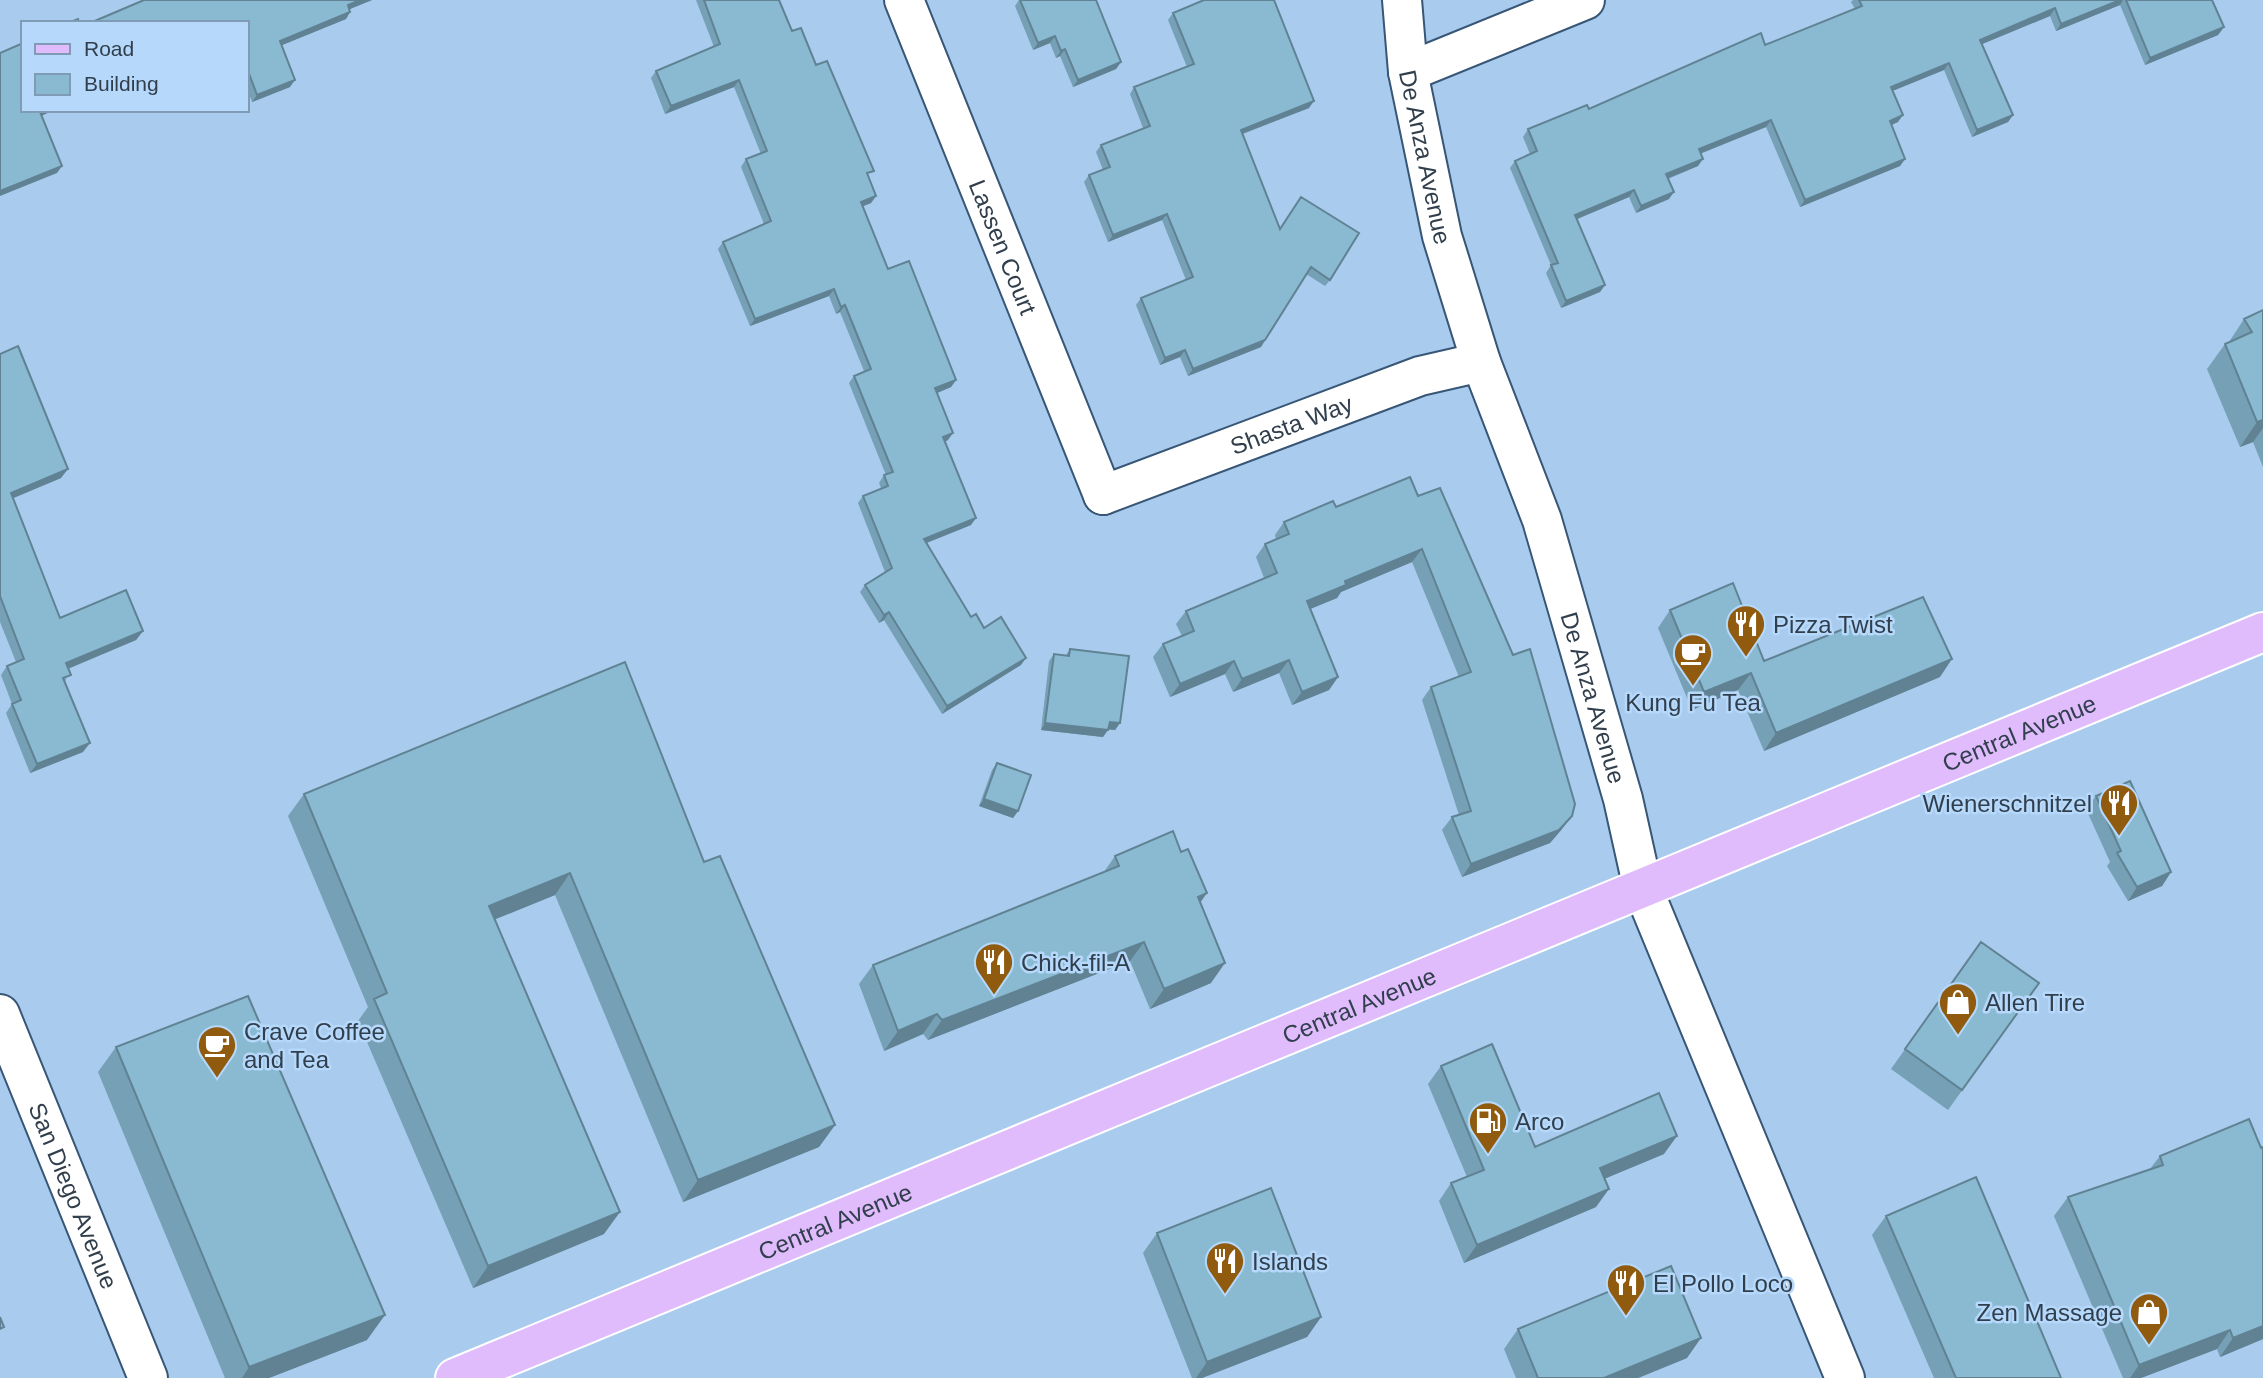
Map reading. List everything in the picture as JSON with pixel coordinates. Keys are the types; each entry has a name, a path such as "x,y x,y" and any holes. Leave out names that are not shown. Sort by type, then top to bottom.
{"main road":[{"name":"Central Avenue","path":"456,1378 2263,632"}],"street":[{"name":"Lassen Court","path":"904,0 1097,508"},
{"name":"De Anza Avenue","path":"1402,0 1408,72 1442,236 1481,362 1542,520 1620,787 1643,889 1845,1378"},
{"path":"1408,72 1585,0"},
{"name":"Shasta Way","path":"1097,508 1420,376 1481,362"},
{"name":"San Diego Avenue","path":"0,1014 148,1378"}],"building":[{"path":"144,0 360,0 348,5 350,12 280,41 295,80 257,95 248,71 248,21 95,21"},
{"path":"704,0 779,0 792,31 801,28 816,65 827,61 874,171 867,173 876,196 861,202 888,269 909,261 956,380 935,388 953,433 943,437 976,518 924,539 971,617 976,614 984,628 1001,617 1026,658 947,706 889,612 884,615 865,585 892,568 863,496 888,486 884,475 893,472 854,376 871,369 845,305 841,307 834,289 755,319 723,242 771,221 746,159 767,151 739,80 671,106 656,71 720,44"},
{"path":"1020,0 1096,0 1121,62 1078,80 1065,49 1061,51 1055,36 1038,43"},
{"path":"1204,0 1274,0 1314,101 1241,130 1280,229 1301,197 1359,233 1330,280 1311,267 1265,340 1193,369 1185,350 1165,358 1141,298 1193,277 1167,214 1113,235 1089,175 1110,167 1101,145 1150,126 1134,87 1194,64 1173,13"},
{"path":"1859,0 2120,0 2061,24 2055,8 1980,40 2013,115 1977,130 1949,63 1891,87 1903,115 1890,121 1905,159 1805,200 1771,120 1699,149 1703,159 1666,174 1674,192 1641,206 1634,190 1575,215 1605,285 1566,301 1551,265 1558,263 1515,161 1537,151 1528,129 1587,105 1589,109 1761,33 1765,45 1862,6"},
{"path":"2126,0 2212,0 2224,27 2150,58"},
{"path":"21,44 21,112 40,112 62,166 0,191 0,53"},
{"path":"2263,310 2263,420 2257,422 2225,344 2252,332 2244,319"},
{"path":"18,346 68,469 11,493 60,618 126,590 143,631 66,663 71,675 63,678 90,743 37,764 12,704 21,700 7,666 24,659 0,596 0,354"},
{"path":"1410,477 1418,496 1440,488 1513,655 1530,649 1575,804 1572,816 1559,830 1471,864 1452,817 1471,811 1431,687 1471,672 1422,549 1345,581 1346,585 1307,601 1338,677 1302,692 1289,660 1242,679 1234,661 1180,684 1163,644 1194,631 1186,611 1277,573 1265,544 1289,534 1284,522 1333,501 1336,507"},
{"path":"1733,583 1764,661 1923,597 1952,659 1776,733 1751,673 1704,692 1670,610"},
{"path":"1070,649 1129,656 1120,723 1110,722 1108,730 1045,723 1054,654 1069,656"},
{"path":"625,662 704,862 720,856 835,1125 698,1180 570,873 489,906 620,1212 488,1266 374,999 387,993 304,794"},
{"path":"997,763 1031,775 1018,811 984,799"},
{"path":"2130,781 2171,872 2137,887 2117,853 2121,851 2096,796"},
{"path":"1173,831 1181,852 1188,849 1207,893 1198,897 1225,963 1164,989 1144,942 942,1020 937,1014 898,1031 873,965 1119,866 1115,856"},
{"name":"Allen Tire","path":"1981,942 2039,983 1962,1090 1905,1049"},
{"path":"248,996 385,1315 249,1367 116,1047"},
{"path":"1492,1044 1535,1147 1659,1093 1677,1136 1600,1168 1609,1189 1477,1245 1451,1183 1484,1170 1441,1066"},
{"path":"2249,1119 2261,1148 2263,1147 2263,1326 2233,1338 2230,1330 2139,1365 2068,1197 2163,1165 2160,1156"},
{"path":"1976,1177 2061,1378 1956,1378 1886,1216"},
{"name":"Islands","path":"1271,1188 1321,1317 1207,1362 1157,1233"},
{"name":"El Pollo Loco","path":"1671,1266 1701,1338 1604,1378 1538,1378 1518,1329"}],"place":[{"name":"Pizza Twist","path":"1746,658"},
{"name":"Kung Fu Tea","path":"1693,687"},
{"name":"Wienerschnitzel","path":"2119,837"},
{"name":"Chick-fil-A","path":"994,996"},
{"name":"Allen Tire","path":"1958,1036"},
{"name":"Crave Coffee and Tea","path":"217,1079"},
{"name":"Arco","path":"1488,1155"},
{"name":"Islands","path":"1225,1295"},
{"name":"El Pollo Loco","path":"1626,1317"},
{"name":"Zen Massage","path":"2149,1346"}]}
